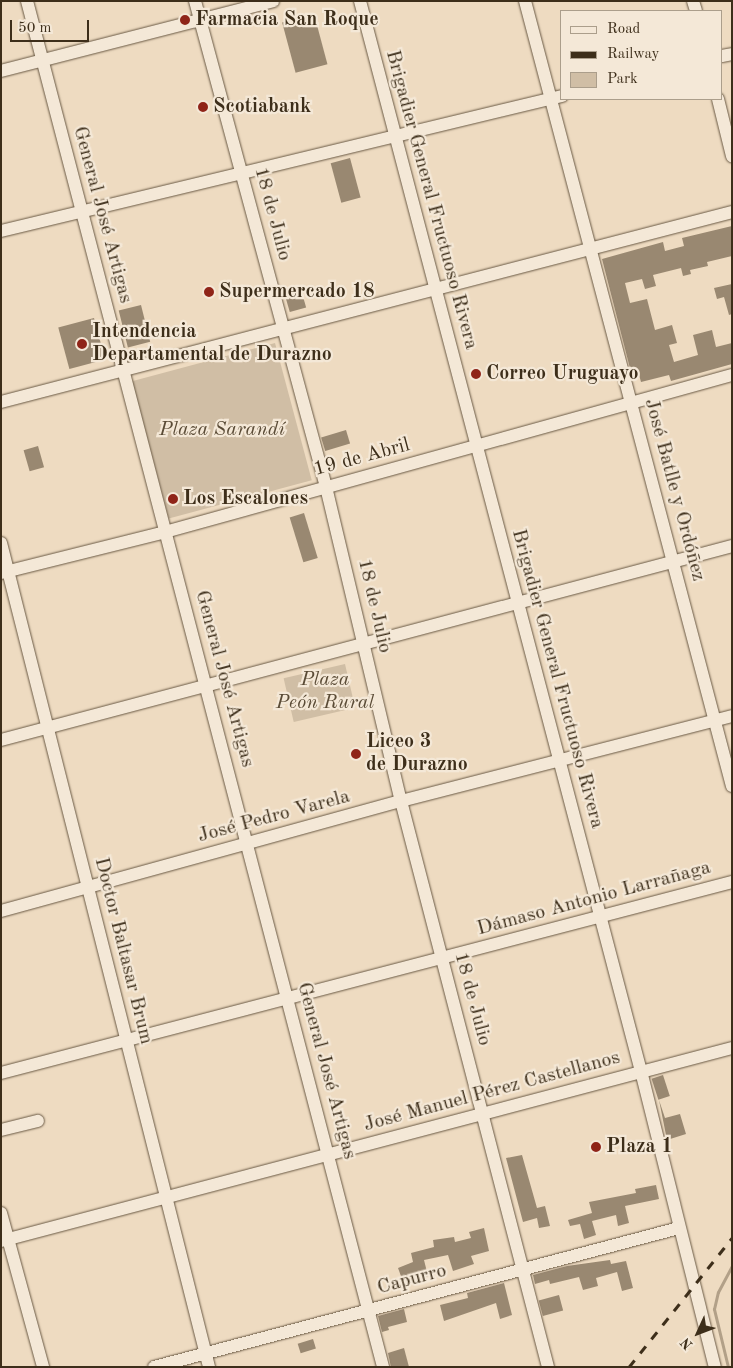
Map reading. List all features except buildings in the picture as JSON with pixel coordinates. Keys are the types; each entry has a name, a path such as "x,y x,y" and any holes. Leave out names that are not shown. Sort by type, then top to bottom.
{"street":[{"name":"General José Artigas","path":"27,1 384,1367"},
{"name":"18 de Julio","path":"195,1 326,487 401,801 441,959 484,1113 548,1367"},
{"path":"1,71 274,1"},
{"name":"Brigadier General Fructuoso Rivera","path":"360,1 393,135 478,446 641,1071 715,1367"},
{"name":"José Batlle y Ordóñez","path":"525,1 557,97 589,247 732,786"},
{"path":"1,231 557,97"},
{"path":"718,100 732,156"},
{"path":"1,402 284,328 436,291 589,247 732,212"},
{"name":"19 de Abril","path":"5,572 165,532 732,375"},
{"name":"Doctor Baltasar Brum","path":"1,544 5,572 49,727 87,887 209,1367"},
{"path":"1,740 732,546"},
{"name":"José Pedro Varela","path":"1,911 401,801 732,716"},
{"name":"Dámaso Antonio Larrañaga","path":"1,1074 732,882"},
{"name":"José Manuel Pérez Castellanos","path":"4,1240 330,1156 484,1113 732,1048"},
{"path":"1,1130 38,1121"},
{"path":"1,1213 4,1240 43,1367"},
{"name":"Capurro","path":"154,1367 679,1228"}],"green space":[{"name":"Plaza Sarandí","path":"275,343 312,480 169,518 132,381"},
{"name":"Plaza Peón Rural","path":"345,664 355,708 294,722 284,678"}],"waterway":[{"path":"728,1367 714,1309 718,1292 732,1266"}],"railway":[{"path":"629,1367 732,1238"}],"place":[{"name":"Farmacia San Roque","path":"185,20"},
{"name":"Scotiabank","path":"203,107"},
{"name":"Supermercado 18","path":"209,292"},
{"name":"Intendencia Departamental de Durazno","path":"82,344"},
{"name":"Correo Uruguayo","path":"476,374"},
{"name":"Los Escalones","path":"173,499"},
{"name":"Liceo 3 de Durazno","path":"356,754"},
{"name":"Plaza 1","path":"596,1147"}]}
